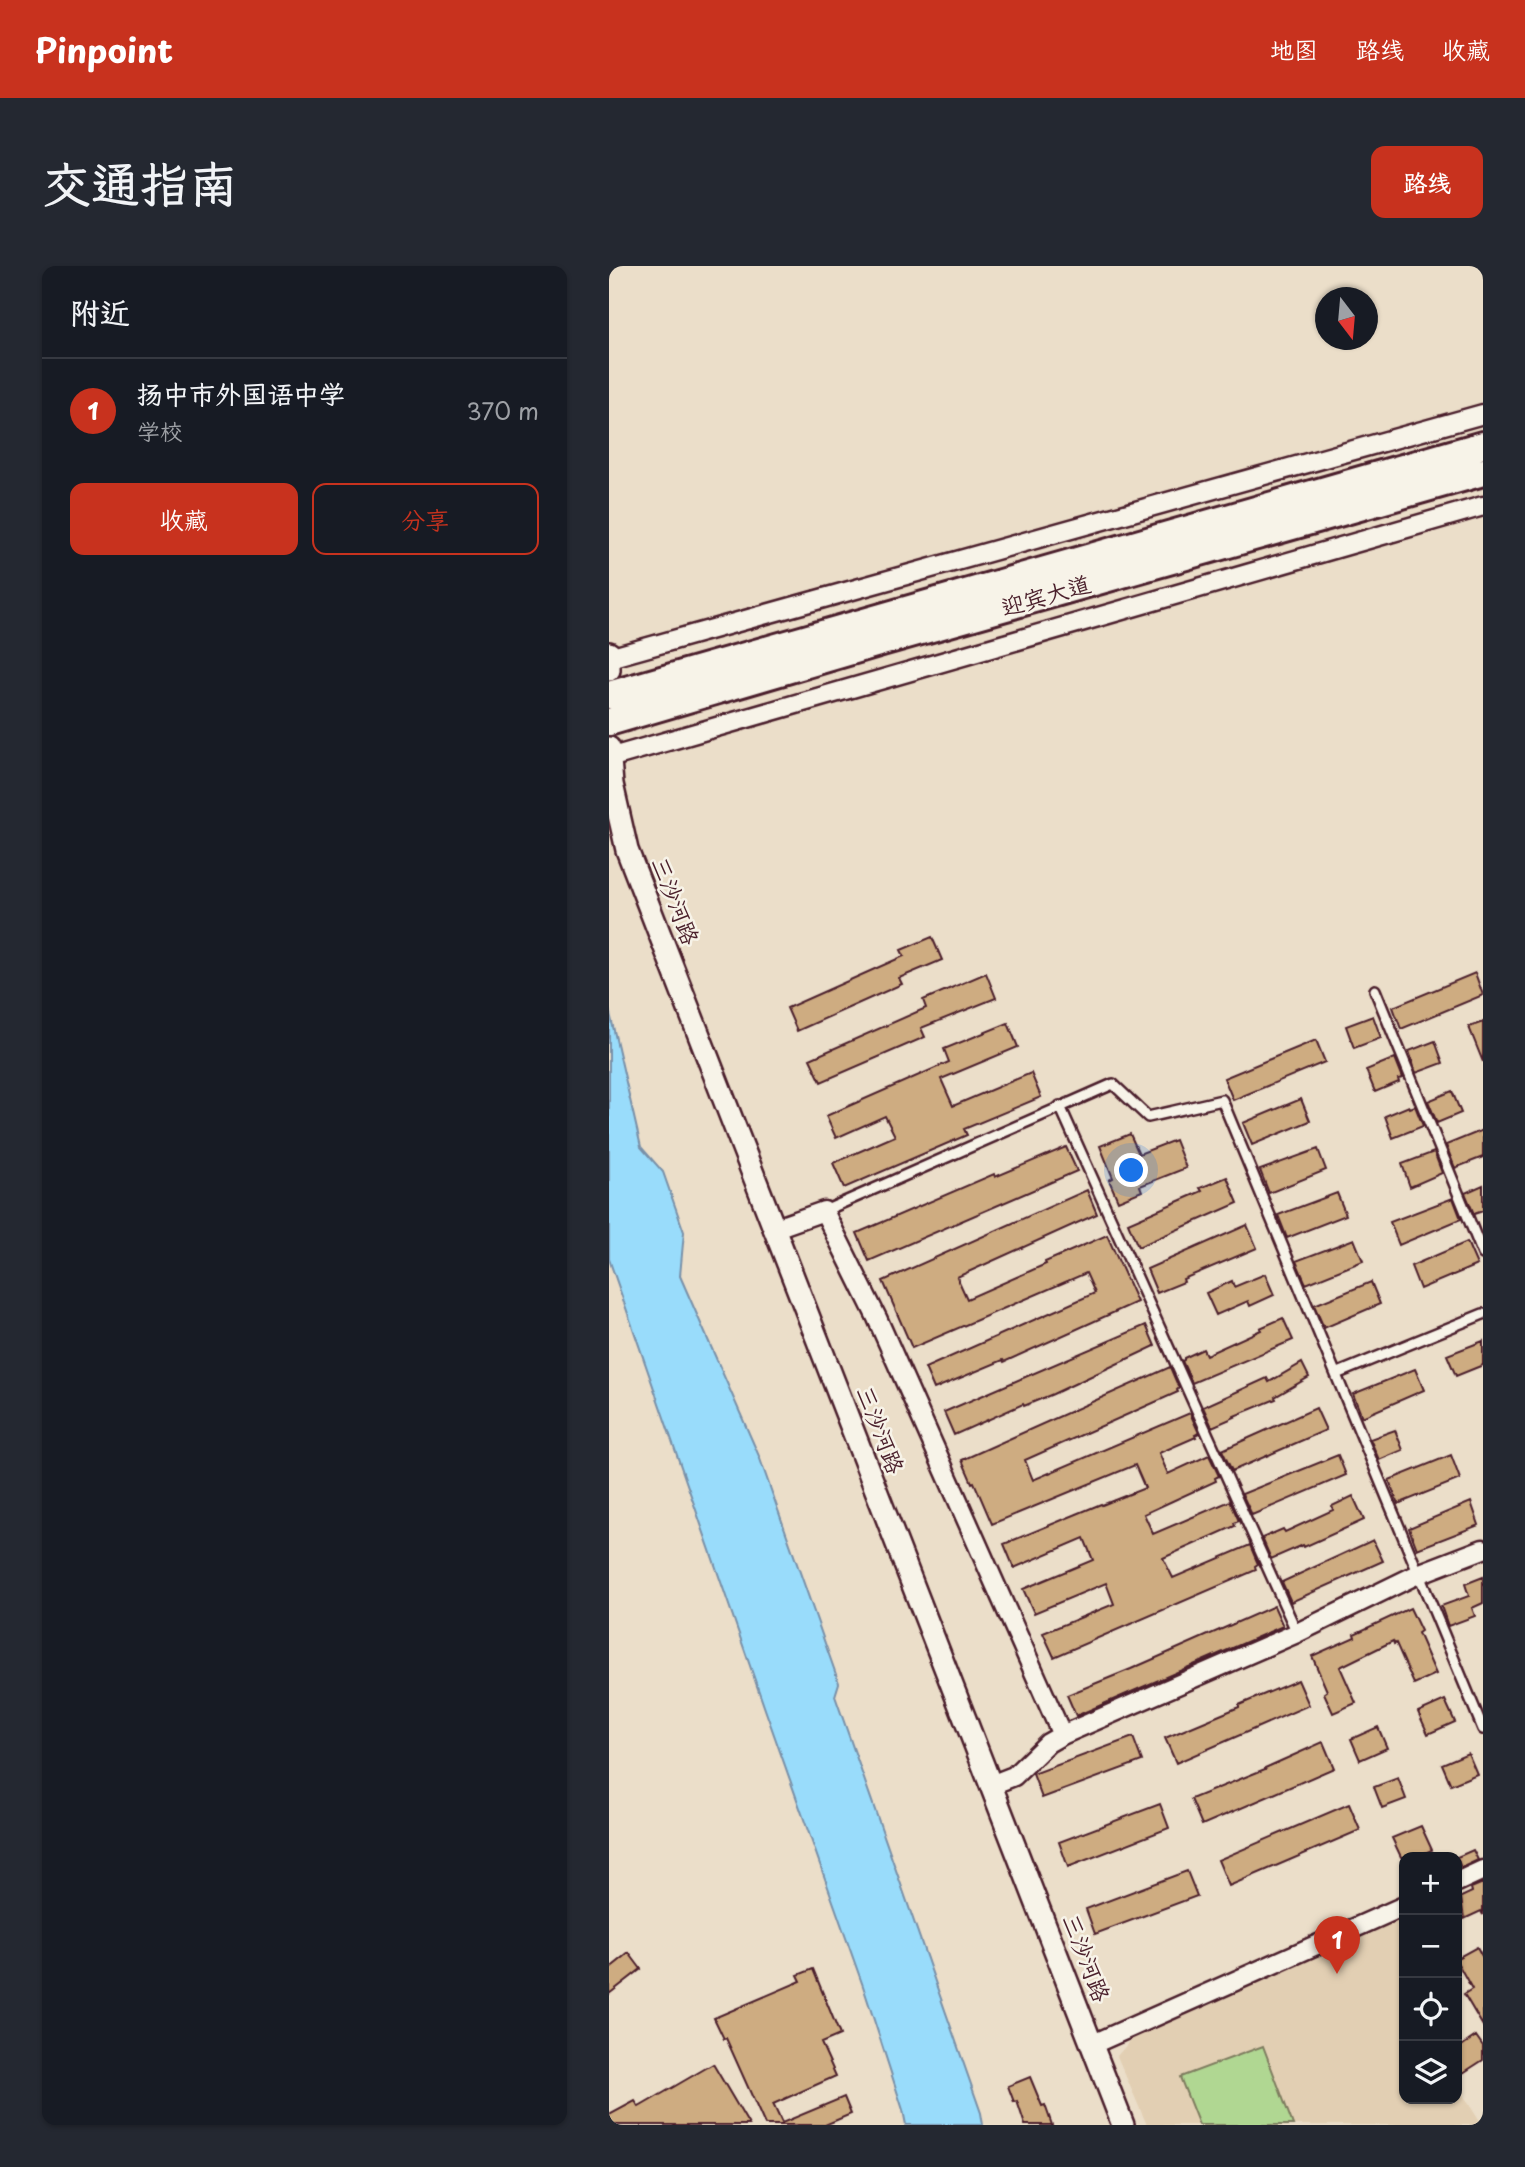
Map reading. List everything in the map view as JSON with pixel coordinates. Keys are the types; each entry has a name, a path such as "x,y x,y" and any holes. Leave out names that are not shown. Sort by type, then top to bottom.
{"main road":[{"name":"迎宾大道","path":"609,722 879,630 1483,445"},
{"name":"迎宾大道","path":"609,695 879,630 1483,472"}],"street":[{"path":"609,670 609,656 1483,414"},
{"path":"609,758 1483,506"},
{"name":"三沙河路","path":"609,748 612,784 627,850 1123,2125"},
{"path":"773,1229 824,1211 877,1318 1062,1735"},
{"path":"991,1785 1014,1776 1048,1743 1062,1735 1297,1633 1418,1574 1483,1549"},
{"path":"1462,1880 1483,1870"},
{"path":"1091,2045 1399,1908"}],"lane":[{"path":"1375,990 1483,1254"},
{"path":"824,1211 1113,1084 1148,1117 1222,1100 1483,1729"},
{"path":"1061,1107 1297,1633"},
{"path":"1336,1374 1483,1314"}],"shaded area":[{"path":"1399,1916 1399,2104 1462,2104 1462,2093 1482,2125 1147,2125 1117,2056 1137,2033"}],"green space":[{"path":"1263,2046 1293,2125 1199,2125 1180,2077"}],"water":[{"path":"609,1009 641,1147 663,1172 684,1232 680,1276 759,1456 839,1683 835,1696 983,2125 906,2125 863,1986 609,1259"}],"building":[{"path":"932,937 942,960 899,978 902,984 797,1031 787,1008 904,956 901,950"},
{"path":"986,973 996,998 921,1028 925,1037 821,1082 810,1059 926,1008 923,1000"},
{"path":"1475,973 1483,995 1401,1029 1393,1007"},
{"path":"1373,1016 1381,1038 1354,1048 1346,1026"},
{"path":"1483,1022 1483,1062 1469,1027"},
{"path":"1008,1023 1018,1047 941,1079 953,1106 1031,1073 1041,1097 964,1129 967,1135 844,1188 833,1163 895,1136 885,1116 836,1138 826,1116 949,1062 944,1049"},
{"path":"1316,1040 1325,1062 1233,1100 1224,1078"},
{"path":"1435,1041 1443,1063 1416,1073 1409,1051"},
{"path":"1395,1058 1403,1078 1375,1092 1366,1070"},
{"path":"1452,1091 1461,1113 1437,1123 1428,1101"},
{"path":"1301,1099 1310,1121 1252,1145 1243,1123"},
{"path":"1415,1106 1423,1126 1393,1138 1385,1116"},
{"path":"1483,1130 1483,1157 1455,1168 1446,1145"},
{"path":"1130,1134 1139,1154 1175,1140 1186,1168 1140,1186 1142,1191 1118,1201 1109,1180 1113,1178 1100,1146"},
{"path":"1066,1147 1077,1171 869,1261 857,1233 994,1174 995,1177"},
{"path":"1318,1149 1326,1170 1269,1193 1260,1170"},
{"path":"1434,1152 1442,1173 1410,1187 1402,1164"},
{"path":"1227,1177 1238,1203 1138,1247 1128,1223 1202,1191 1200,1188"},
{"path":"1483,1185 1483,1211 1474,1214 1465,1193"},
{"path":"1087,1190 1097,1214 957,1277 967,1299 1107,1235 1137,1302 1004,1362 1003,1360 934,1389 925,1368 1095,1293 1086,1273 912,1348 883,1281"},
{"path":"1337,1193 1346,1215 1287,1238 1278,1215"},
{"path":"1453,1198 1461,1219 1399,1245 1390,1222"},
{"path":"1247,1225 1257,1248 1157,1293 1147,1269"},
{"path":"1354,1239 1363,1261 1306,1284 1296,1261"},
{"path":"1467,1242 1477,1265 1420,1289 1411,1266"},
{"path":"1265,1274 1274,1295 1250,1306 1248,1301 1216,1315 1206,1293 1232,1281 1234,1287"},
{"path":"1371,1282 1380,1304 1324,1328 1314,1305"},
{"path":"1283,1318 1293,1340 1192,1383 1182,1361 1184,1358 1203,1349 1206,1355"},
{"path":"1146,1325 1155,1346 1053,1394 1024,1406 1023,1404 954,1435 944,1412"},
{"path":"1483,1341 1483,1365 1456,1376 1447,1355"},
{"path":"1302,1363 1309,1377 1275,1397 1276,1399 1212,1427 1203,1407 1267,1378 1269,1382"},
{"path":"1170,1367 1179,1388 1178,1392 1025,1460 1033,1480 1190,1413 1199,1433 1196,1437 1159,1453 1168,1474 1209,1455 1219,1476 1215,1478 1216,1481 1144,1514 1153,1534 1230,1501 1239,1521 1234,1523 1235,1526 1163,1558 1173,1578 1250,1545 1258,1564 1255,1566 1256,1570 1054,1657 1043,1633 1114,1604 1106,1583 1034,1613 1023,1589 1093,1560 1084,1538 1014,1568 1004,1544 1145,1488 1135,1465 992,1524 962,1460"},
{"path":"1415,1369 1424,1390 1362,1417 1353,1394"},
{"path":"1316,1408 1326,1430 1232,1471 1222,1450"},
{"path":"1395,1430 1403,1450 1379,1460 1370,1439"},
{"path":"1338,1455 1346,1475 1252,1515 1242,1494"},
{"path":"1451,1455 1460,1479 1398,1504 1389,1480"},
{"path":"1353,1496 1364,1520 1271,1559 1262,1538 1283,1529 1285,1532 1333,1510 1332,1506"},
{"path":"1471,1502 1479,1525 1417,1549 1409,1528"},
{"path":"1373,1540 1383,1561 1291,1602 1282,1582"},
{"path":"1483,1577 1483,1603 1472,1608 1475,1616 1448,1626 1441,1606 1469,1596 1465,1584"},
{"path":"1274,1606 1283,1626 1076,1716 1067,1695"},
{"path":"1410,1608 1436,1674 1414,1684 1393,1641 1340,1667 1356,1703 1333,1713 1312,1656"},
{"path":"1298,1680 1309,1705 1176,1763 1165,1738"},
{"path":"1445,1700 1455,1722 1428,1734 1418,1712"},
{"path":"1378,1727 1387,1748 1360,1760 1351,1739"},
{"path":"1133,1737 1142,1761 1042,1798 1033,1774"},
{"path":"1323,1742 1334,1768 1202,1825 1191,1799"},
{"path":"1468,1753 1477,1774 1451,1785 1442,1764"},
{"path":"1398,1778 1406,1799 1382,1808 1374,1787"},
{"path":"1160,1804 1169,1828 1068,1867 1059,1842"},
{"path":"1349,1804 1360,1830 1229,1886 1218,1860"},
{"path":"1421,1826 1432,1850 1399,1853 1392,1838"},
{"path":"1473,1850 1478,1860 1462,1868 1462,1855"},
{"path":"1187,1871 1197,1896 1095,1934 1086,1909"},
{"path":"1483,1883 1483,1915 1481,1911 1464,1919 1462,1897 1472,1892 1471,1888"},
{"path":"1477,1947 1483,1958 1483,2026 1464,1994 1472,1989 1462,1971 1462,1955"},
{"path":"629,1953 641,1969 609,1994 609,1969"},
{"path":"813,1969 840,2035 821,2043 836,2076 773,2104 782,2123 844,2097 851,2114 825,2125 765,2125 726,2038 724,2039 714,2018 801,1981 798,1975"},
{"path":"1476,2036 1483,2046 1483,2060 1463,2073 1462,2072 1462,2046"},
{"path":"713,2064 749,2125 609,2125 609,2115 635,2101 639,2107"},
{"path":"1030,2077 1052,2125 1025,2125 1017,2101 1014,2102 1008,2086"}],"place":[{"name":"扬中市外国语中学","path":"1337,1974"}]}
